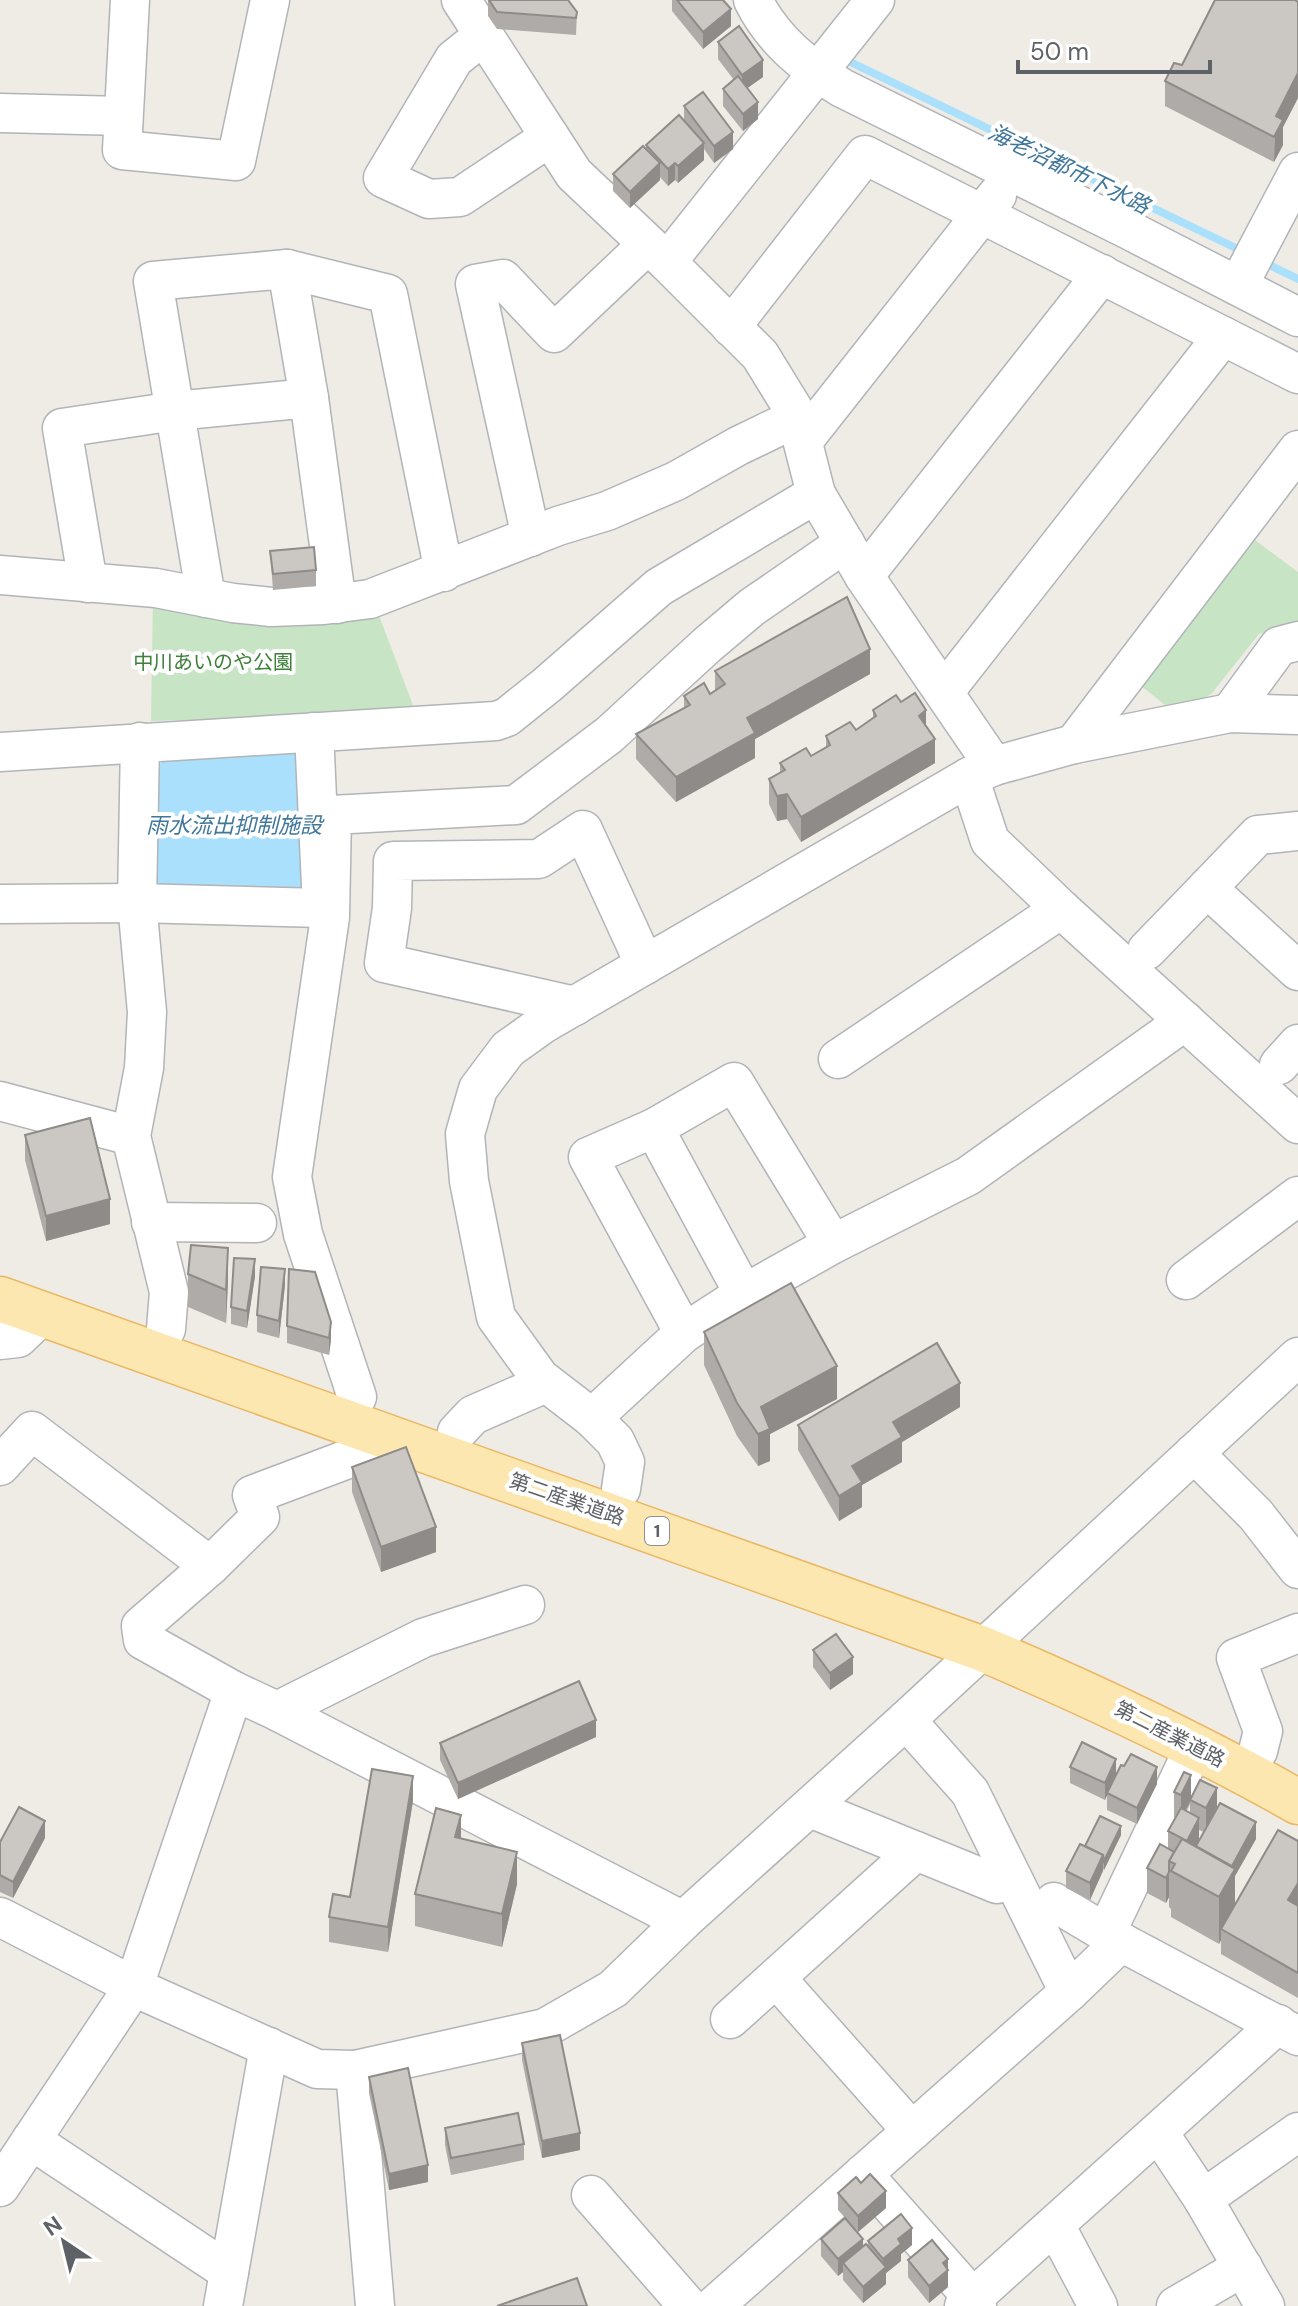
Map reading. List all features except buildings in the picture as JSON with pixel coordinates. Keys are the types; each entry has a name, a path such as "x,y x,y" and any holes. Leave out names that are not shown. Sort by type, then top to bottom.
{"main road":[{"name":"第二産業道路","path":"0,1270 166,1329 364,1414 457,1432 621,1489 993,1638 1096,1697 1298,1802"},
{"name":"第二産業道路","path":"0,1299 364,1414 993,1638 1110,1675 1298,1774"}],"street":[{"path":"130,0 122,150 236,161 270,0"},
{"path":"461,0 574,174 760,355 800,430 816,494 864,576 944,692 982,771 990,841 1061,909 1136,958 1185,1021 1298,1124"},
{"path":"753,0 782,43 816,72 842,88 1014,173 1248,267 1298,317"},
{"path":"531,537 475,284 503,279 554,333 657,253 875,0"},
{"path":"484,35 454,59 383,178 429,199 460,197 550,137"},
{"path":"0,113 123,116"},
{"path":"731,327 865,155 1298,374"},
{"path":"1248,267 1298,172"},
{"path":"0,575 156,588 271,607 337,604 370,599 558,526 607,511 676,481 738,446 800,430 1014,173"},
{"path":"206,598 153,281 287,269 388,294 444,572"},
{"path":"287,269 309,398 337,604"},
{"path":"864,576 1102,274"},
{"path":"944,692 1223,336"},
{"path":"88,583 62,428 175,411 309,398"},
{"path":"1074,744 1298,450"},
{"path":"0,752 496,721 507,717 659,587 816,494"},
{"path":"683,1921 234,1691 143,1640 141,1626 260,1517 252,1495 361,1454 364,1414 303,1234 292,1177 330,917 332,815 516,805 609,735 752,607 845,543"},
{"path":"1230,713 1279,646 1298,641"},
{"path":"621,1489 625,1462 615,1441 592,1418 546,1383 496,1317 469,1181 465,1134 478,1089 508,1049 543,1024 982,771 1074,744 1230,713 1298,715"},
{"path":"0,904 137,903 322,908 314,732"},
{"path":"140,742 137,903 147,1012 144,1068 131,1136 169,1292 166,1329"},
{"path":"575,1006 384,963 392,908 393,861 539,859 583,830 645,965"},
{"path":"1136,958 1258,835 1298,831"},
{"path":"1207,888 1298,971"},
{"path":"838,1059 1061,909"},
{"path":"592,1418 684,1333 744,1294 833,1244 968,1176 1185,1021"},
{"path":"684,1333 588,1157 654,1128 734,1082 833,1244"},
{"path":"0,1101 131,1136"},
{"path":"654,1128 744,1294"},
{"path":"1186,1280 1298,1196"},
{"path":"151,1222 257,1223"},
{"path":"0,1340 18,1338 43,1314"},
{"path":"0,1917 134,1986 317,2069 355,2070 545,2028 613,1989 683,1921 906,1720 1298,1357"},
{"path":"457,1432 473,1415 546,1383"},
{"path":"0,1466 32,1431 210,1566"},
{"path":"1194,1453 1256,1515 1298,1569"},
{"path":"277,1711 423,1638 525,1605"},
{"path":"1258,1751 1263,1731 1236,1658 1298,1633"},
{"path":"0,2187 134,1986 234,1691"},
{"path":"906,1720 970,1792 1069,1992"},
{"path":"714,2306 1069,1992 1114,1938 1195,1746"},
{"path":"810,1808 997,1884"},
{"path":"730,2019 916,1851"},
{"path":"863,2174 972,2303 1159,2133 1288,2030 1114,1938 1054,1902"},
{"path":"776,1978 912,2131"},
{"path":"31,2140 226,2289 269,2047"},
{"path":"355,2070 375,2306"},
{"path":"1203,2199 1298,2132"},
{"path":"1159,2133 1203,2199 1265,2306"},
{"path":"591,2195 688,2306"},
{"path":"1055,2225 1098,2306"},
{"path":"1176,2306 1243,2267"}],"green space":[{"path":"1244,532 1298,572 1298,624 1259,634 1212,693 1196,704 1170,709 1130,677"},
{"name":"中川あいのや公園","path":"153,595 375,605 416,713 151,721"}],"water":[{"name":"雨水流出抑制施設","path":"294,747 305,756 312,887 300,898 152,886 156,770 164,759"}],"waterway":[{"name":"海老沼都市下水路","path":"842,58 1244,252"},
{"name":"海老沼都市下水路","path":"1263,262 1298,279"}]}
